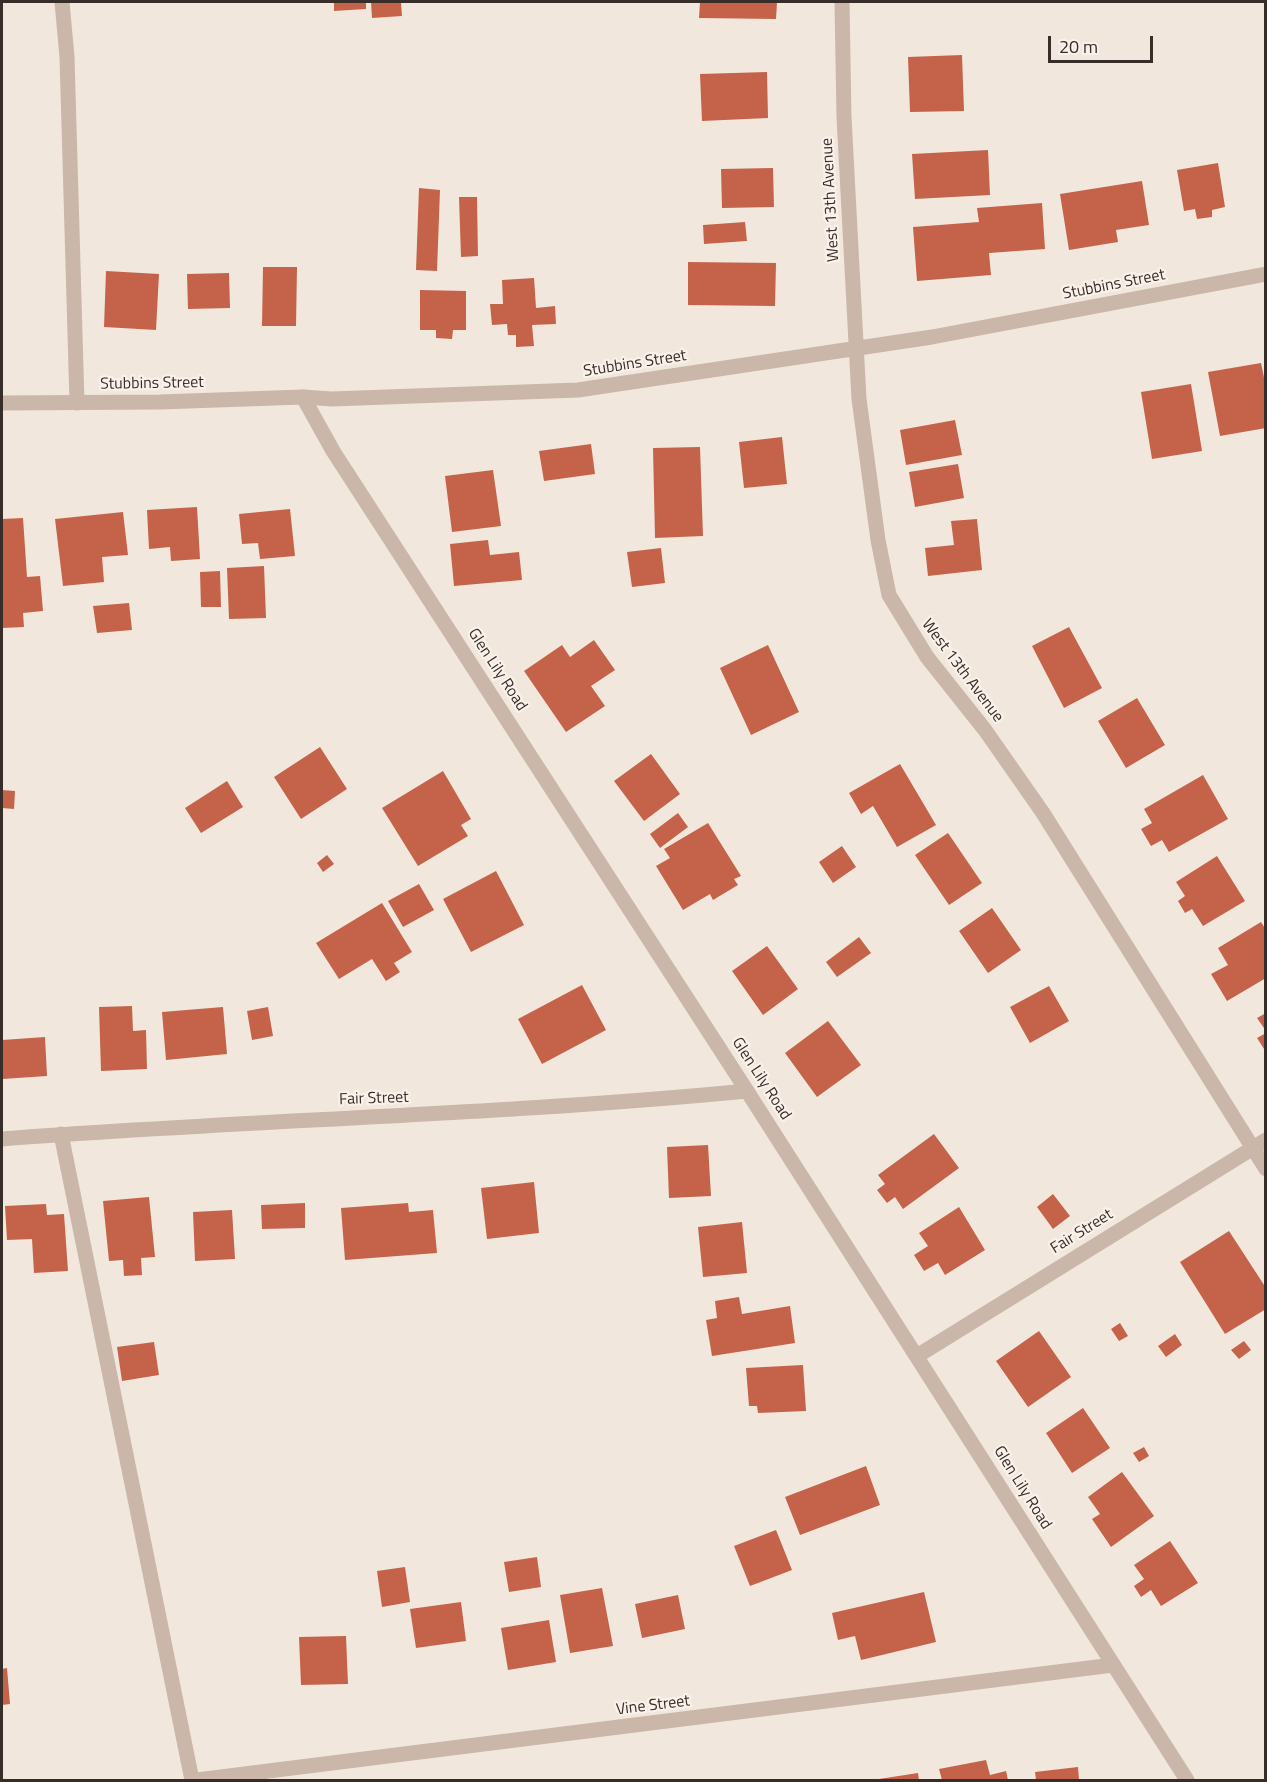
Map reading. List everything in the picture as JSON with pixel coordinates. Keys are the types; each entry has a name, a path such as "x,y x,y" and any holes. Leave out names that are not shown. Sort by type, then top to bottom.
{"street":[{"path":"63,2 67,57 77,403"},
{"name":"West 13th Avenue","path":"842,2 844,117 862,423 878,540 889,595 927,657 985,730 1043,813 1259,1144 1266,1169"},
{"name":"Stubbins Street","path":"2,403 332,399 578,390 970,331 1266,274"},
{"name":"Glen Lily Road","path":"303,398 328,443 747,1091 1187,1780"},
{"name":"Fair Street","path":"2,1138 647,1101 747,1091"},
{"path":"61,1134 192,1780"},
{"name":"Fair Street","path":"917,1356 1259,1144"},
{"name":"Vine Street","path":"197,1780 274,1776 1113,1665"}],"building":[{"path":"334,2 366,2 366,9 334,11"},
{"path":"371,2 401,2 402,16 372,18"},
{"path":"700,2 777,2 776,19 699,18"},
{"path":"962,55 964,111 910,112 908,57"},
{"path":"767,72 768,118 702,121 700,74"},
{"path":"988,150 990,195 915,199 912,154"},
{"path":"1218,163 1225,207 1212,210 1212,217 1197,219 1195,209 1184,211 1177,170"},
{"path":"773,168 774,207 722,208 721,169"},
{"path":"1142,181 1149,225 1116,230 1118,242 1069,250 1060,194"},
{"path":"419,188 440,190 437,271 416,270"},
{"path":"459,197 477,197 478,256 461,257"},
{"path":"1042,203 1045,249 989,253 991,275 917,281 913,227 979,222 977,208"},
{"path":"745,222 747,241 704,244 703,225"},
{"path":"688,262 776,263 775,306 688,305"},
{"path":"263,267 297,267 296,326 262,326"},
{"path":"106,271 159,274 156,330 104,327"},
{"path":"229,273 230,308 188,309 187,274"},
{"path":"534,278 536,308 555,306 556,324 532,325 534,346 516,347 516,335 508,335 507,324 492,325 490,304 503,304 502,280"},
{"path":"420,290 466,291 466,330 453,330 452,339 436,338 436,330 420,330"},
{"path":"1261,363 1266,387 1266,428 1220,436 1208,372"},
{"path":"1191,384 1202,451 1152,459 1141,392"},
{"path":"955,420 962,455 906,465 900,430"},
{"path":"782,437 787,484 744,488 739,442"},
{"path":"591,444 595,474 544,481 539,451"},
{"path":"700,447 703,536 655,538 653,448"},
{"path":"958,464 964,498 915,507 909,472"},
{"path":"493,470 501,526 452,532 445,476"},
{"path":"197,507 200,559 171,561 170,547 149,549 147,510"},
{"path":"290,509 295,556 260,559 258,543 242,544 239,514"},
{"path":"123,512 128,555 102,557 104,582 63,586 55,519"},
{"path":"23,518 27,577 40,576 43,611 23,613 24,627 2,628 2,519"},
{"path":"977,519 982,570 928,576 925,548 954,545 951,521"},
{"path":"488,540 490,555 519,552 522,580 454,586 450,544"},
{"path":"661,548 665,583 632,587 627,552"},
{"path":"264,566 266,618 229,619 227,568"},
{"path":"220,571 221,607 201,607 200,572"},
{"path":"129,603 132,630 97,633 93,606"},
{"path":"1069,627 1102,688 1064,708 1032,646"},
{"path":"594,640 615,670 591,686 605,706 566,732 524,671 562,645 570,657"},
{"path":"768,645 799,712 751,735 720,668"},
{"path":"1137,698 1165,745 1126,768 1098,721"},
{"path":"320,747 347,789 301,819 274,777"},
{"path":"651,754 680,794 644,821 614,781"},
{"path":"900,764 936,825 897,847 873,806 861,814 849,793"},
{"path":"443,771 471,819 461,825 468,836 418,866 382,808"},
{"path":"1203,775 1228,819 1169,852 1162,840 1151,846 1141,829 1152,823 1144,809"},
{"path":"227,781 243,807 201,833 185,808"},
{"path":"2,790 15,791 14,809 2,808"},
{"path":"678,813 688,827 660,848 650,834"},
{"path":"708,823 741,876 734,879 738,885 713,900 710,894 683,910 656,866 670,858 664,849"},
{"path":"948,833 982,883 949,905 915,855"},
{"path":"842,846 856,867 833,883 819,862"},
{"path":"327,855 334,864 323,872 317,863"},
{"path":"1217,856 1245,901 1203,926 1192,909 1185,913 1178,901 1185,896 1176,882"},
{"path":"496,871 524,925 471,952 443,899"},
{"path":"419,884 434,910 403,927 388,901"},
{"path":"382,903 412,952 394,963 400,972 386,981 372,959 339,979 316,943"},
{"path":"992,908 1021,950 988,973 959,931"},
{"path":"1261,922 1266,930 1266,978 1227,1001 1211,974 1228,965 1218,948"},
{"path":"859,937 871,953 837,977 826,962"},
{"path":"767,946 798,989 763,1015 732,971"},
{"path":"582,985 606,1030 542,1064 518,1019"},
{"path":"1049,986 1069,1021 1030,1043 1010,1007"},
{"path":"132,1006 133,1031 146,1030 147,1069 101,1071 99,1007"},
{"path":"223,1007 227,1054 166,1060 162,1012"},
{"path":"268,1007 273,1036 252,1040 247,1011"},
{"path":"1266,1013 1266,1031 1257,1018"},
{"path":"828,1021 861,1065 817,1097 785,1053"},
{"path":"1266,1033 1266,1052 1257,1038"},
{"path":"45,1037 47,1076 2,1079 2,1040"},
{"path":"934,1134 959,1168 903,1209 895,1197 887,1203 877,1190 885,1184 878,1175"},
{"path":"708,1145 711,1196 669,1198 667,1147"},
{"path":"534,1182 539,1233 487,1239 481,1188"},
{"path":"1053,1194 1070,1216 1053,1229 1037,1207"},
{"path":"149,1197 155,1257 141,1258 142,1275 124,1276 123,1260 109,1261 103,1201"},
{"path":"305,1203 305,1228 262,1229 261,1205"},
{"path":"408,1203 409,1212 433,1210 437,1253 345,1260 341,1208"},
{"path":"46,1204 47,1215 64,1214 68,1271 34,1273 32,1239 7,1240 5,1206"},
{"path":"959,1207 985,1250 945,1275 938,1263 924,1271 914,1255 928,1246 919,1233"},
{"path":"232,1210 235,1259 195,1261 193,1212"},
{"path":"742,1222 747,1273 703,1277 698,1227"},
{"path":"1229,1231 1266,1288 1266,1309 1225,1334 1180,1262"},
{"path":"739,1297 742,1314 790,1306 795,1343 712,1356 706,1320 717,1318 715,1301"},
{"path":"1120,1323 1128,1336 1119,1341 1111,1329"},
{"path":"1039,1331 1071,1377 1028,1407 996,1361"},
{"path":"1175,1334 1182,1345 1166,1357 1158,1346"},
{"path":"1244,1341 1251,1350 1239,1359 1231,1350"},
{"path":"154,1342 159,1375 122,1381 117,1347"},
{"path":"803,1365 806,1411 758,1413 757,1406 749,1406 746,1368"},
{"path":"1083,1408 1110,1448 1072,1473 1046,1433"},
{"path":"1144,1447 1149,1456 1139,1462 1133,1453"},
{"path":"866,1466 880,1505 800,1535 785,1497"},
{"path":"1122,1472 1154,1516 1111,1547 1092,1519 1100,1514 1088,1497"},
{"path":"776,1530 792,1570 750,1586 734,1546"},
{"path":"1170,1541 1198,1583 1161,1606 1151,1590 1141,1597 1134,1586 1144,1579 1134,1565"},
{"path":"537,1557 541,1587 509,1592 504,1562"},
{"path":"405,1567 410,1602 382,1607 377,1571"},
{"path":"602,1588 613,1646 570,1653 560,1595"},
{"path":"924,1592 936,1642 861,1660 855,1636 838,1640 832,1613"},
{"path":"678,1595 685,1629 642,1638 635,1604"},
{"path":"461,1602 466,1641 416,1648 410,1609"},
{"path":"549,1620 556,1662 508,1670 501,1628"},
{"path":"346,1636 348,1684 301,1685 299,1637"},
{"path":"7,1668 10,1704 2,1705 2,1669"},
{"path":"986,1760 990,1775 1006,1771 1008,1780 942,1780 939,1769"},
{"path":"1078,1767 1079,1780 1036,1780 1035,1772"},
{"path":"918,1773 919,1780 879,1780 879,1779"}]}
